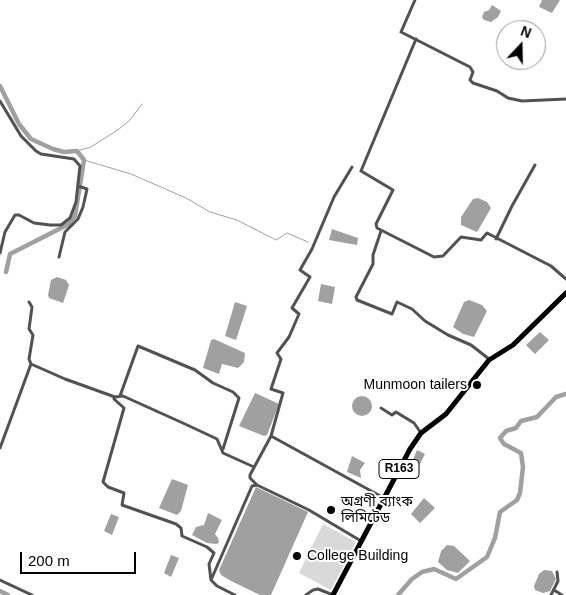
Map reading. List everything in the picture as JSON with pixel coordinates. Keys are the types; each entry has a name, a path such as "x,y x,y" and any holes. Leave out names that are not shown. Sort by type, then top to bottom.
{"main road":[{"name":"R163","path":"333,595 421,433 446,414 489,360 513,345 566,293"}],"street":[{"path":"415,0 401,31 470,67 473,72 470,80 473,83 497,91 508,98 522,101 566,99"},
{"path":"416,39 361,171 393,190 376,224 382,230 434,257 443,256 461,237 481,240 487,233 551,266 566,279"},
{"path":"0,101 21,136 36,150 78,162 80,166 74,211 66,222 61,225 34,223 19,215 15,215 5,232 0,253"},
{"path":"496,239 512,206 536,165"},
{"path":"352,167 334,197 312,249 300,270 310,277 292,308 299,314 289,337 277,353 281,359 271,389 283,393 271,436 250,478 258,485 309,510 361,541"},
{"path":"59,257 65,232 78,219 83,207 86,188 78,186"},
{"path":"382,230 373,255 373,264 356,297 357,300 392,314 397,302 412,309 425,321 448,335 471,345 489,360"},
{"path":"0,448 31,364 33,335 29,329 32,307 29,302"},
{"path":"222,450 239,398 233,392 213,383 195,370 138,346 115,400 124,408 103,482 108,487 124,493 122,505 176,524 180,528 182,536 207,547 214,553 209,564 211,580 216,586 235,595"},
{"path":"31,364 65,379 118,396 217,439 223,453 254,467"},
{"path":"381,408 392,415 396,412 414,423 421,433"},
{"path":"271,436 384,498"},
{"path":"211,580 249,492 252,486 258,485"},
{"path":"551,595 558,581 557,572"},
{"path":"0,580 32,595"},
{"path":"306,595 318,589 333,595"},
{"path":"554,590 562,595"}],"shaded area":[{"path":"542,0 560,0 552,13 539,7"},
{"path":"492,5 501,11 498,17 491,22 484,20 482,17 484,12 489,10"},
{"path":"478,198 487,202 491,208 477,232 461,225 461,217 473,199"},
{"path":"332,229 358,238 357,245 329,240"},
{"path":"57,277 66,280 69,285 63,303 49,298 48,295 51,280"},
{"path":"321,284 335,287 332,304 318,301"},
{"path":"469,300 482,305 487,311 474,337 463,334 453,327 464,302"},
{"path":"235,302 247,306 236,340 225,336"},
{"path":"540,332 549,340 535,354 526,345"},
{"path":"214,339 245,353 244,362 238,368 222,364 219,374 203,368 211,340"},
{"path":"255,393 279,404 267,435 264,436 239,426"},
{"path":"362,396 369,399 372,406 369,413 362,416 355,413 352,406 355,399"},
{"path":"417,450 425,454 418,468 411,464"},
{"path":"352,456 365,463 360,470 361,478 347,472"},
{"path":"172,479 188,485 181,511 177,515 159,508"},
{"path":"256,487 308,512 271,595 260,595 221,575 219,570"},
{"path":"424,498 435,508 420,523 411,514"},
{"path":"208,513 222,520 215,534 219,543 216,544 207,543 192,535 196,527 204,525"},
{"path":"111,514 119,517 112,535 104,531"},
{"path":"323,524 356,542 331,590 299,573"},
{"path":"447,545 454,546 470,561 458,573 447,570 438,562 441,551"},
{"path":"171,555 179,558 171,577 164,573"},
{"path":"544,570 552,571 556,579 550,591 543,593 535,590 534,586 539,574"}],"waterway":[{"path":"0,86 19,124 31,139 64,152 77,151 84,160 75,216 69,224 10,254 6,272"},
{"path":"77,151 91,147 119,129 130,120 142,104"},
{"path":"84,160 131,174 186,198 210,212 237,220 276,240 287,233 308,242"},
{"path":"398,595 412,579 422,572 434,569 456,579 487,557 495,538 500,512 517,500 520,493 523,467 521,453 504,444 500,438 506,431 516,428 521,421 537,417 556,397 566,394"},
{"path":"0,591 8,595"}],"place":[{"name":"Munmoon tailers","path":"477,385"},
{"name":"অগ্রণী ব্যাংক লিমিটেড","path":"331,510"},
{"name":"College Building","path":"297,556"}]}
